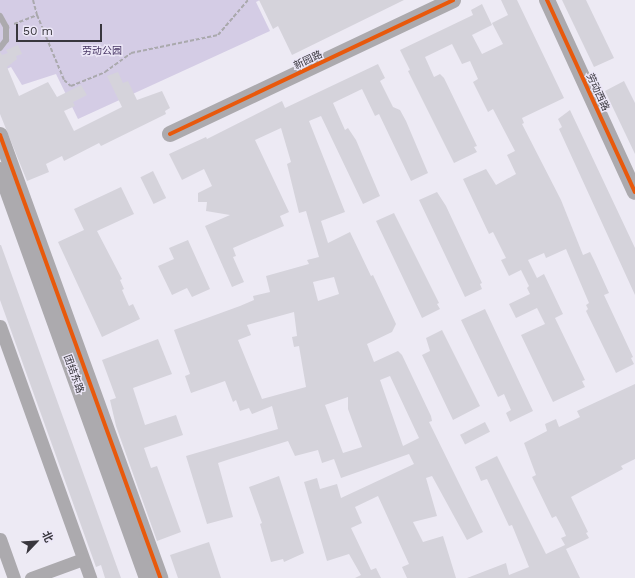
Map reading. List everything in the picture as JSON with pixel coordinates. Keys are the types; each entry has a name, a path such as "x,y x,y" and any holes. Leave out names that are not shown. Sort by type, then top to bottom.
{"street":[{"name":"新园路","path":"170,134 453,0"},
{"name":"劳动西路","path":"547,0 635,192"},
{"path":"0,135 160,578"},
{"name":"团结东路","path":"0,170 147,578"},
{"path":"0,326 90,578"},
{"path":"0,539 14,578"},
{"path":"31,578 83,559"}],"lane":[{"path":"0,16 6,27 6,40 0,48"}],"path":[{"path":"32,0 64,80 71,86 105,72 131,53 218,34 248,0"},
{"path":"6,27 37,15"}],"green space":[{"name":"劳动公园","path":"0,0 260,0 256,2 270,31 78,119 56,74 22,85 11,67 0,72"}],"building":[{"path":"259,0 404,0 292,55 278,26 273,29"},
{"path":"501,0 517,0 564,98 522,118 524,123 522,124 561,200 583,255 590,252 594,260 609,293 604,295 633,357 631,358 634,364 616,373 586,311 588,309 586,305 589,303 566,249 546,258 544,253 528,260 537,278 544,274 563,314 555,318 585,380 582,381 585,387 553,402 521,335 545,324 537,308 516,318 509,304 530,294 527,288 529,286 521,270 509,276 501,260 506,258 493,232 489,234 463,179 486,169 496,185 516,174 507,155 515,151 493,109 488,112 473,82 478,79 470,61 462,64 452,44 425,57 434,77 440,74 444,78 477,146 474,147 477,152 454,163 408,71 410,70 400,50 473,15 471,10 482,4 492,25 472,35 482,54 503,44 492,23 508,15"},
{"path":"562,0 586,0 614,58 594,67"},
{"path":"18,45 22,54 16,56 17,59 7,67 19,96 48,82 57,97 81,85 87,95 73,102 75,106 64,111 74,131 122,107 107,76 118,72 123,83 128,81 137,100 162,91 170,108 165,111 166,114 101,146 99,143 64,161 62,156 46,164 49,172 27,181 0,114 0,52 2,55 8,53 6,50"},
{"path":"378,64 385,78 380,81 393,107 400,110 406,121 428,173 411,181 379,114 375,116 362,89 333,103 345,130 348,128 356,140 380,196 363,204 321,116 309,121 345,212 321,221 328,243 350,232 371,276 373,275 396,324 392,332 367,344 374,362 398,351 402,355 431,416 432,421 429,422 483,532 467,540 432,476 426,478 437,516 413,522 423,542 443,536 456,578 407,578 402,567 409,564 378,496 355,507 362,523 351,528 371,570 376,568 381,578 355,578 361,575 349,554 327,561 304,482 317,478 320,489 337,484 341,498 414,464 409,454 341,478 334,459 322,463 318,450 295,456 288,441 218,463 233,517 207,524 186,456 278,429 272,406 252,414 249,408 240,411 236,400 233,402 225,381 191,393 185,376 190,374 174,330 254,300 253,296 270,292 266,276 309,264 307,260 319,257 306,211 299,213 287,164 291,162 281,128 255,140 289,212 280,216 284,226 233,248 236,256 233,257 244,282 232,287 205,226 230,215 206,211 207,202 198,202 198,193 212,186 204,169 182,180 169,154 206,137 207,139 282,101 285,108","holes":["334,277 339,294 318,301 313,282","294,312 297,336 292,337 294,347 299,346 306,387 262,399 238,340 251,335 247,325","390,376 419,438 403,446 380,380","348,397 348,409 362,447 343,453 325,405"]},
{"path":"624,81 635,103 635,154 605,91"},
{"path":"570,110 635,248 635,295 559,129 562,127 558,119"},
{"path":"153,171 166,198 154,204 140,177"},
{"path":"121,187 134,214 97,231 122,279 120,280 124,289 122,290 129,306 133,304 140,319 102,337 58,242 84,230 74,209"},
{"path":"437,192 446,206 482,283 480,284 482,289 465,297 419,200"},
{"path":"394,213 439,303 437,304 440,309 422,318 376,221"},
{"path":"188,240 210,289 192,297 187,288 172,295 158,266 174,259 169,248"},
{"path":"0,245 121,578 105,578 101,565 96,567 0,300"},
{"path":"485,309 533,411 510,422 506,413 511,410 504,394 498,397 461,320"},
{"path":"442,330 480,406 453,420 422,355 430,351 426,338"},
{"path":"158,339 172,374 133,388 145,425 176,415 183,435 144,448 151,468 157,466 181,532 157,541 116,426 110,400 116,398 102,360"},
{"path":"635,384 635,459 621,466 623,469 571,497 588,532 586,533 589,538 566,549 580,578 467,578 506,563 509,575 529,567 512,525 509,526 487,479 481,481 475,467 497,456 546,554 565,545 561,538 566,536 564,531 556,516 552,518 532,477 536,475 524,443 547,431 545,424 556,419 559,427 580,417 577,411"},
{"path":"485,422 490,432 465,445 460,435"},
{"path":"279,476 304,553 284,562 283,559 271,562 260,524 262,523 249,487"},
{"path":"209,542 221,578 178,578 170,555"}],"cycle path":[{"path":"170,134 453,0"},
{"path":"547,0 635,192"},
{"path":"0,135 160,578"}]}
